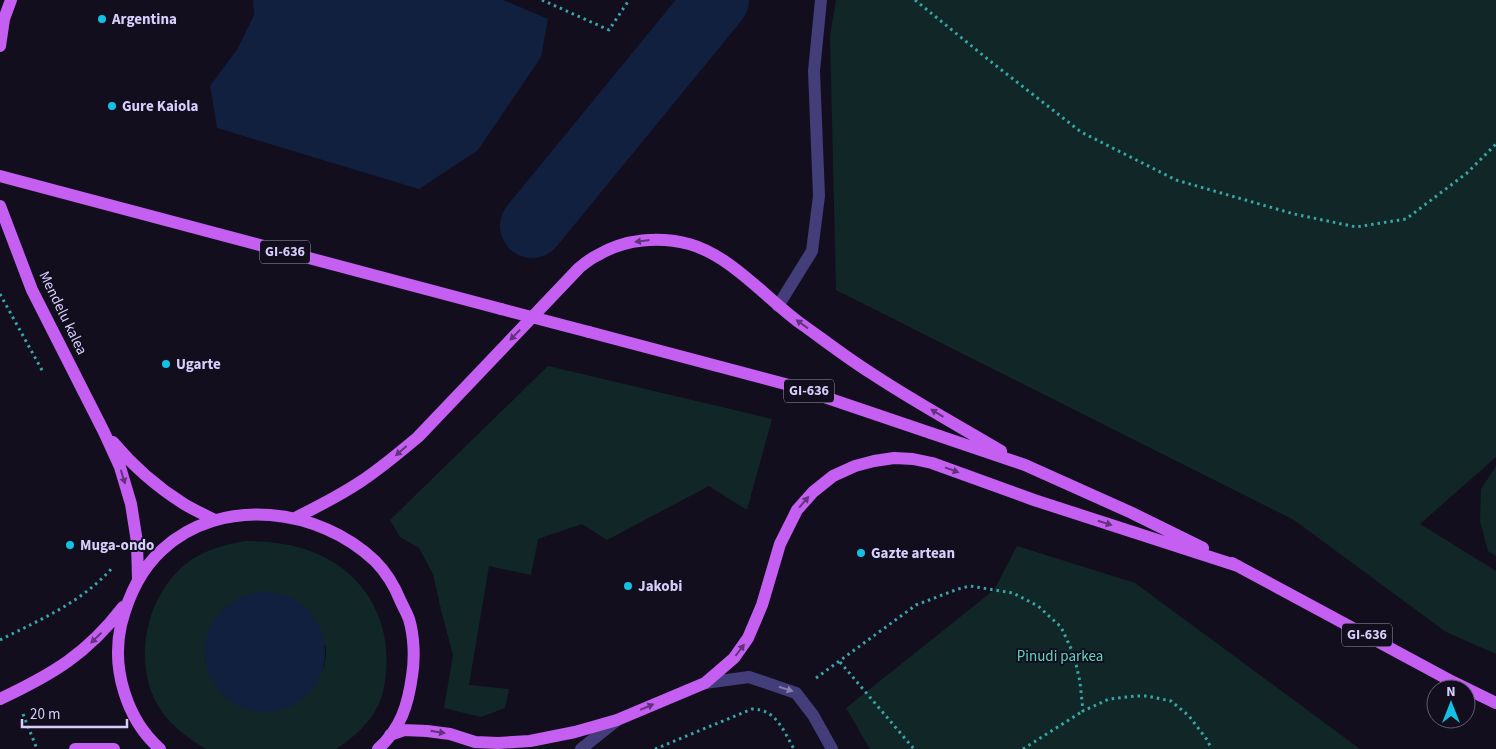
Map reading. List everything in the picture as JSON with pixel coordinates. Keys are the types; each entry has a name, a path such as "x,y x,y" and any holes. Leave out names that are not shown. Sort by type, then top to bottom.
{"main road":[{"path":"0,46 4,19 11,0"},
{"name":"GI-636","path":"0,176 789,384 1024,465 1132,513 1238,566 1453,682 1496,703"},
{"name":"Mendelu kalea","path":"0,206 32,290 120,467 131,504 137,542 138,580"},
{"path":"295,518 329,502 360,482 418,437 579,268 598,254 620,245 643,240 667,240 690,244 713,254 732,267 778,306 873,375 1024,465"},
{"name":"Mendelu kalea","path":"104,432 128,459 155,483 184,504 215,520"},
{"path":"390,735 404,730 450,734 475,742 530,741 575,732 618,720 704,683 734,658 748,638 762,605 780,544 797,510 813,492 832,476 874,460 894,458 932,463 1034,500 1238,566"},
{"path":"160,749 140,725 128,703 121,678 118,652 121,627 128,601 138,580 162,550 177,538 215,520 242,515 272,514 295,518 324,528 353,543 376,562 393,583 409,620 414,666 410,691 403,715 380,748"},
{"path":"0,699 58,669 86,649 108,627 128,601"},
{"path":"75,749 114,749"}],"street":[{"path":"778,306 812,251 819,196 814,71 821,0"},
{"path":"704,683 749,677 796,693 813,715 832,749"},
{"path":"581,749 618,720"}],"path":[{"path":"542,0 608,30 629,0"},
{"path":"915,0 1081,132 1176,180 1294,214 1356,227 1406,219 1466,173 1496,144"},
{"path":"0,294 44,374"},
{"path":"0,640 75,601 100,582 113,567"},
{"path":"796,693 916,605 970,586 1013,593 1038,606 1061,627 1074,655 1080,682 1082,711"},
{"path":"840,662 914,749"},
{"path":"1022,749 1082,711 1109,699 1136,696 1171,701 1189,716 1208,741 1211,749"},
{"path":"655,749 752,709 762,709 771,714 780,724 794,749"}],"green space":[{"path":"836,0 1496,0 1496,457 1420,524 1496,571 1496,654 1446,632 1294,520 836,290 830,36"},
{"path":"548,366 772,419 747,510 709,486 607,540 582,524 538,539 531,575 489,566 469,685 509,689 505,708 481,717 444,708 453,655 433,574 419,548 400,537 390,520"},
{"path":"1496,466 1496,556 1488,551 1480,521 1481,489"},
{"path":"245,541 294,546 328,559 352,577 372,602 383,631 386,647 387,664 382,696 374,713 365,725 336,749 206,749 172,723 162,712 152,694 145,652 147,631 153,610 163,591 175,574 197,556 210,550","holes":["326,645 324,667 212,680 205,659"]},
{"name":"Pinudi parkea","path":"1017,546 1135,583 1360,749 870,749 846,708 994,590"}],"water":[{"path":"253,0 503,0 548,19 541,57 478,150 419,189 217,128 210,86 238,48 254,15"},
{"path":"265,592 288,596 308,609 321,629 325,652 321,675 308,695 288,708 265,712 242,708 222,695 209,675 205,652 209,629 222,609 242,596"}],"waterway":[{"path":"532,226 717,0"}],"place":[{"name":"Argentina","path":"102,19"},
{"name":"Gure Kaiola","path":"112,106"},
{"name":"Ugarte","path":"166,364"},
{"name":"Muga-ondo","path":"70,545"},
{"name":"Gazte artean","path":"861,553"},
{"name":"Jakobi","path":"628,586"}]}
